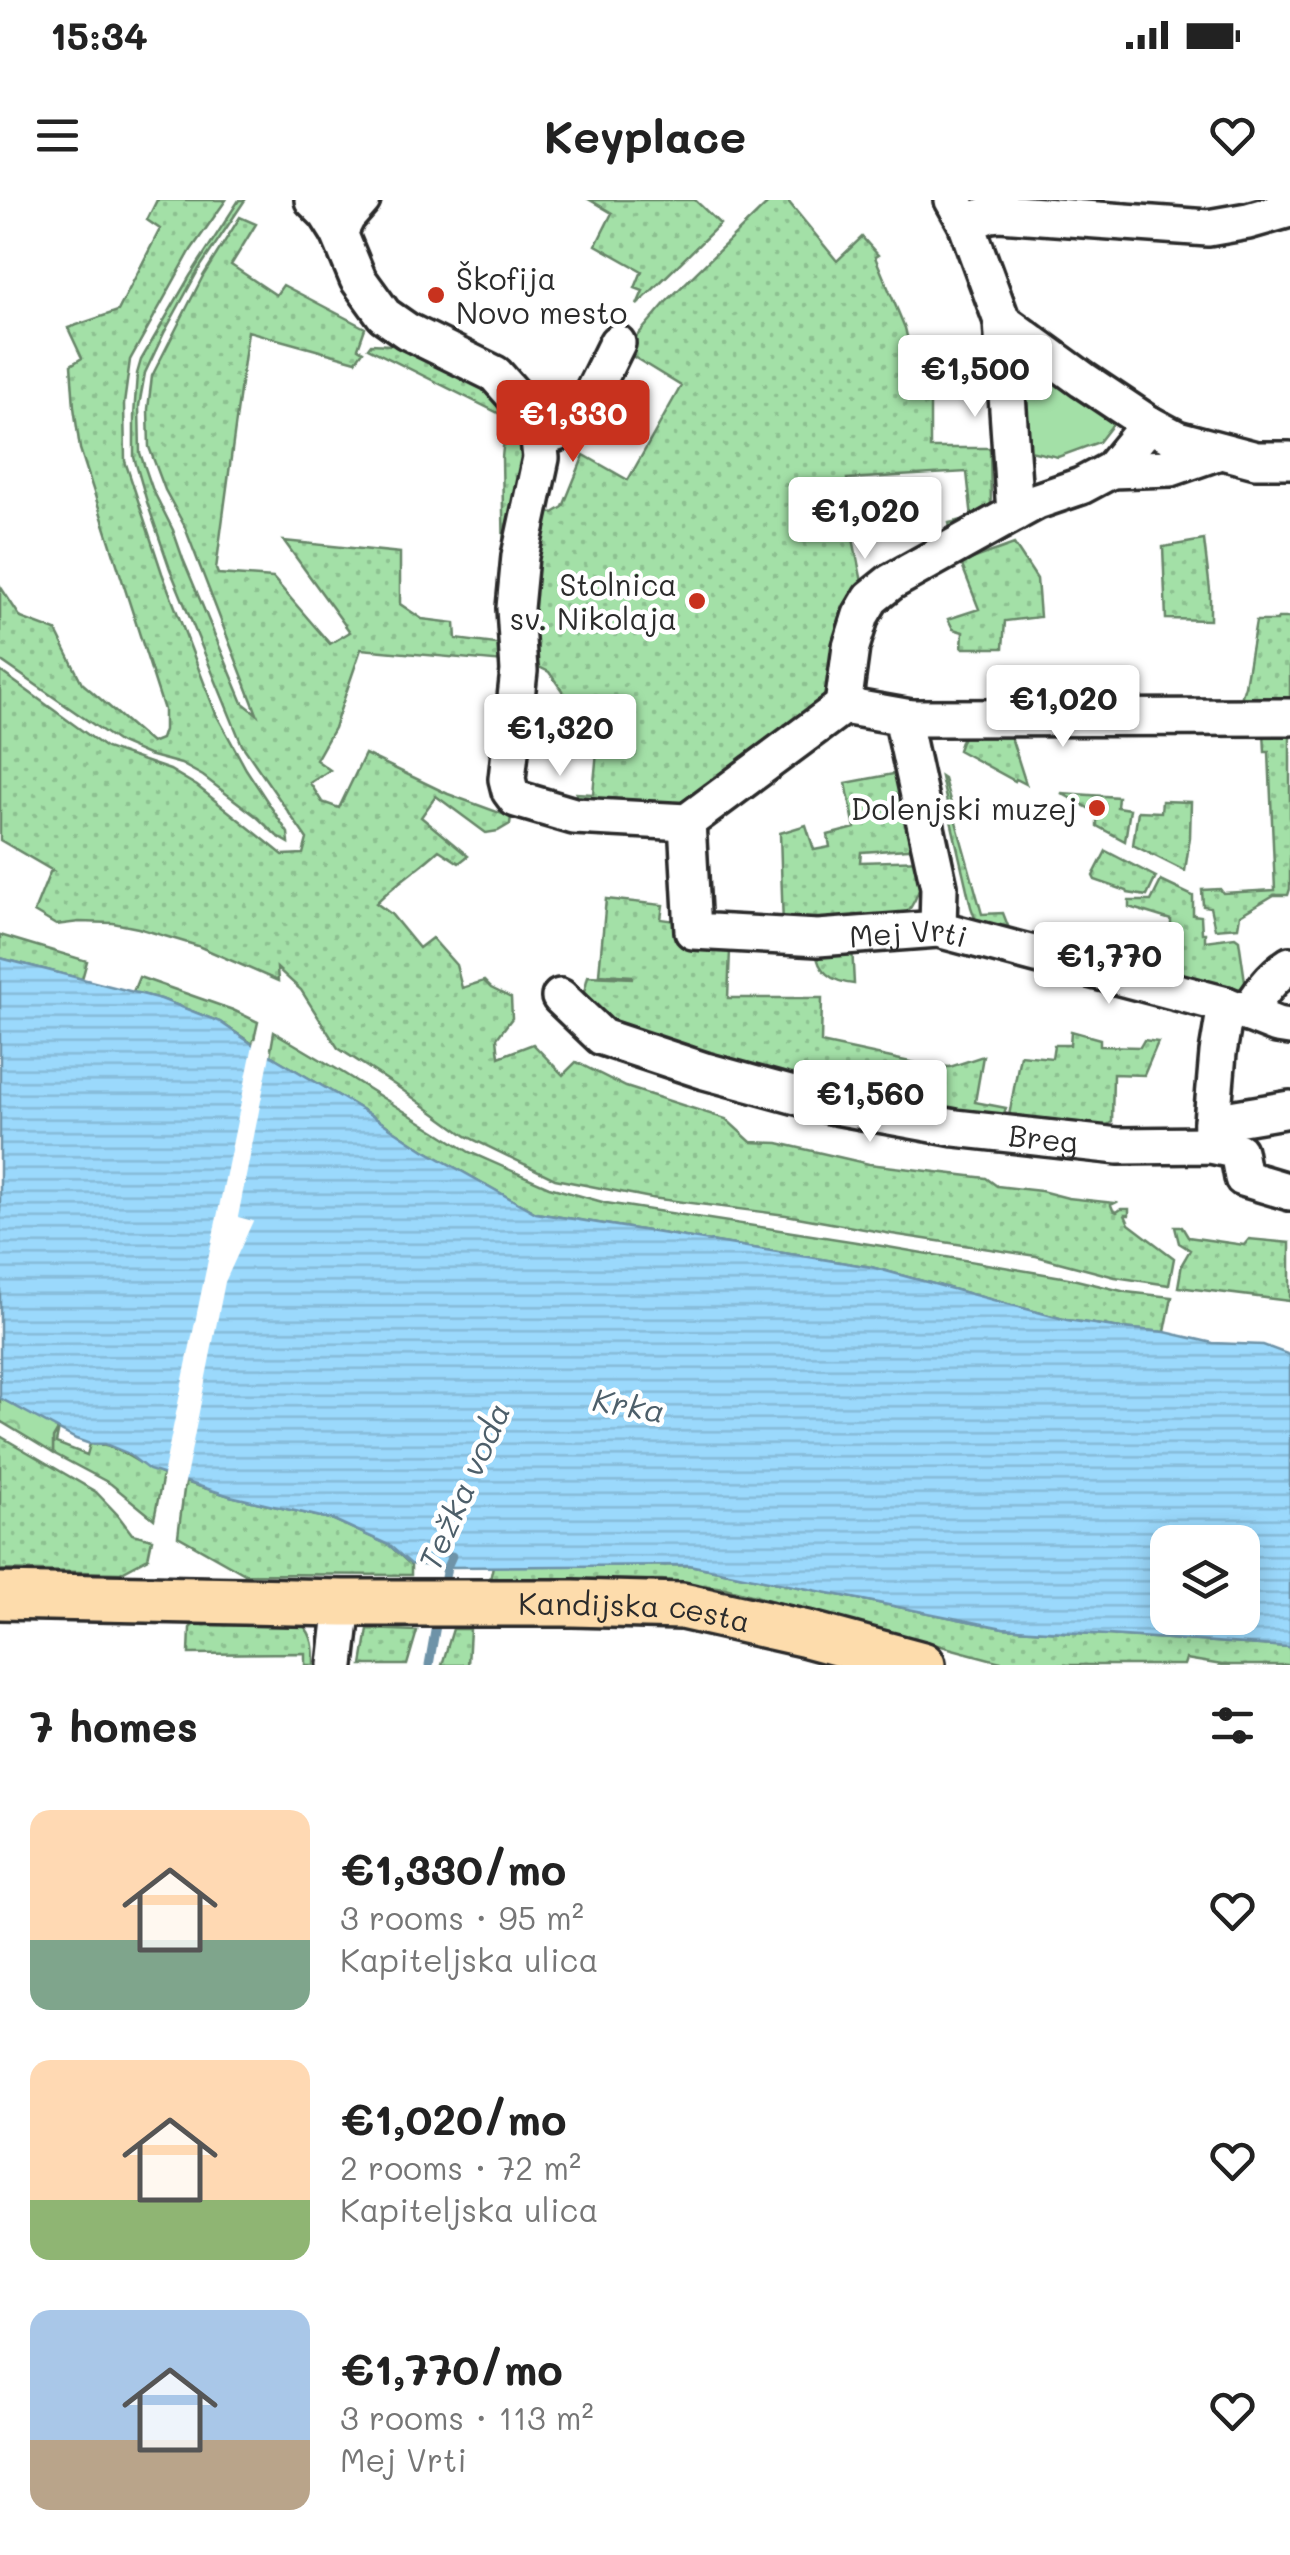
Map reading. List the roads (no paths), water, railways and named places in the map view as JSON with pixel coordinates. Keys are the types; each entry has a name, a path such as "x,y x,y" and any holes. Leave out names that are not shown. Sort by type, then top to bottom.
{"main road":[{"name":"Kandijska cesta","path":"0,1596 682,1606 922,1665"}],"street":[{"path":"312,200 327,214 358,278 384,314 407,331 495,374 528,411 539,440 541,458 520,556 515,608 519,672 507,778 510,791 524,804 574,816 687,822 842,706 851,646 871,598 891,582 1015,513 1111,470 1149,424"},
{"path":"339,233 346,217 362,200"},
{"path":"1015,513 1002,321 960,211 1208,228 1290,209"},
{"path":"1002,321 1177,440 1256,460 1290,460"},
{"path":"539,440 566,430 584,410 617,342"},
{"path":"1111,470 1171,468 1220,451"},
{"path":"842,706 912,718 1290,717"},
{"path":"912,718 906,731 939,887 938,929"},
{"name":"Mej Vrti","path":"687,822 693,932 818,938 938,929 1237,1009 1290,1027"},
{"path":"1290,965 1237,1009 1218,1053 1220,1139 1244,1178 1290,1192"},
{"name":"Breg","path":"560,998 602,1036 705,1070 830,1105 955,1128 1118,1146 1220,1139 1290,1109"},
{"path":"336,1665 357,1603"}],"water":[{"name":"Krka","path":"0,958 161,999 220,1022 424,1150 536,1213 871,1267 1067,1320 1165,1332 1213,1343 1263,1345 1290,1355 1290,1647 1003,1628 689,1565 411,1564 389,1545 334,1520 230,1496 149,1470 127,1453 105,1444 76,1439 0,1398"}],"waterway":[{"name":"Težka voda","path":"443,1588 452,1556"},
{"name":"Težka voda","path":"429,1665 438,1614"}],"place":[{"name":"Škofija Novo mesto","path":"436,295"},
{"name":"Stolnica sv. Nikolaja","path":"697,601"},
{"name":"Dolenjski muzej","path":"1097,808"}]}
